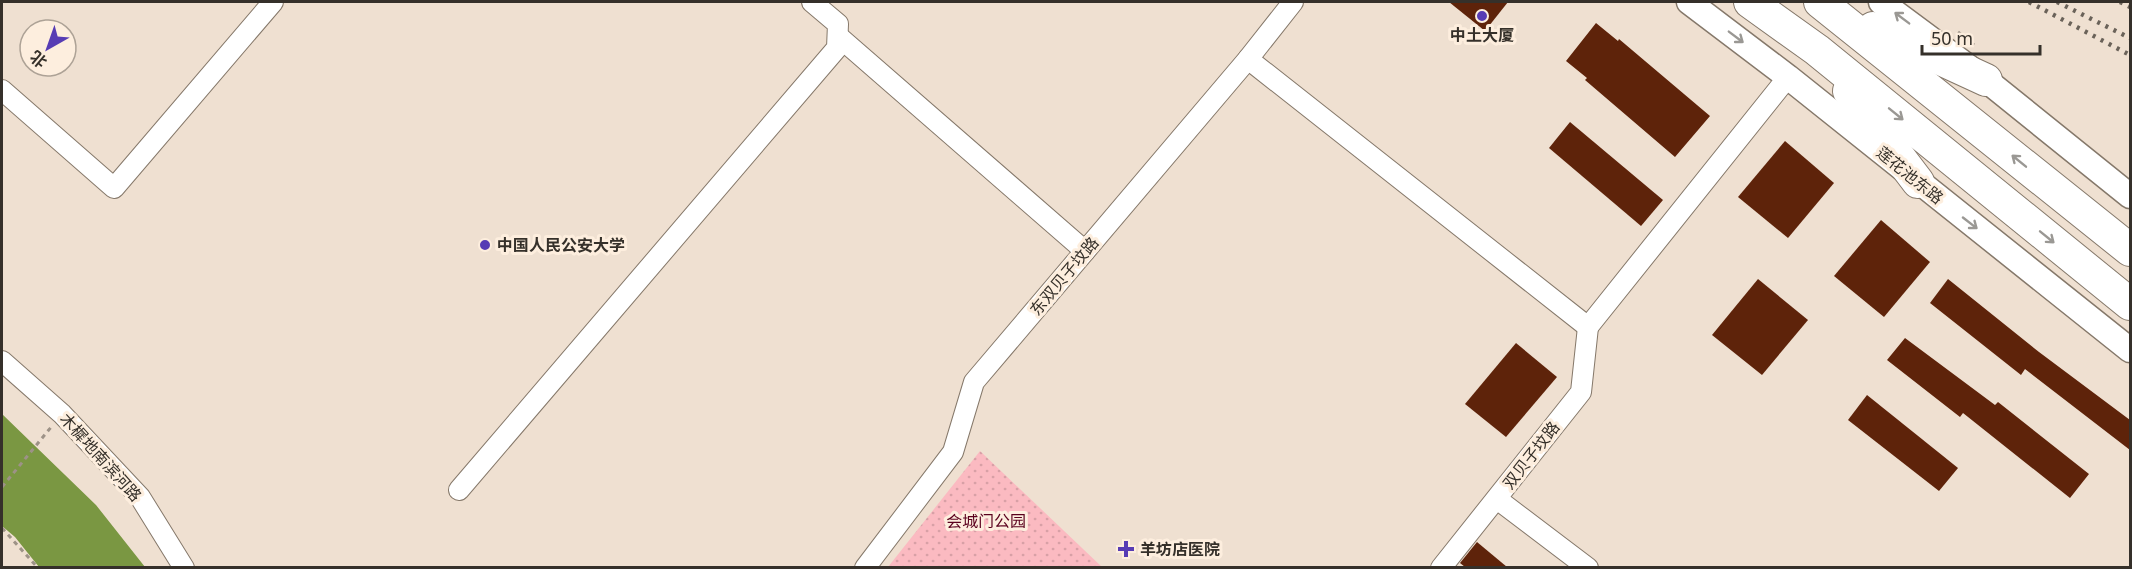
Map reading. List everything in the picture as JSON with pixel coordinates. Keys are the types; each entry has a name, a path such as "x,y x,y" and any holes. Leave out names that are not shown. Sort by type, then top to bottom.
{"highway":[{"path":"1750,2 1817,50 2130,304"},
{"path":"1824,4 1986,81"},
{"path":"1824,4 2130,250"},
{"path":"1817,50 1918,182"}],"street":[{"path":"2,90 114,188 273,2"},
{"path":"459,490 837,48 838,24 812,2"},
{"name":"东双贝子坟路","path":"865,567 953,452 974,382 1248,59 1293,2"},
{"name":"莲花池东路","path":"1689,2 1788,77 2130,350"},
{"path":"1881,2 1986,81 2130,196"},
{"path":"838,36 1085,251"},
{"path":"1248,59 1588,327 1788,77"},
{"name":"双贝子坟路","path":"1441,567 1581,392 1588,327"},
{"name":"木樨地南滨河路","path":"2,361 62,414 140,498 184,567"},
{"path":"1497,499 1588,567"}],"path":[{"path":"2,487 53,425"},
{"path":"2,528 38,567"}],"green space":[{"name":"会城门公园","path":"980,451 1102,567 888,567"}],"shaded area":[{"path":"2,414 96,505 145,567 39,567 15,537 2,526"}],"building":[{"name":"中土大厦","path":"1449,2 1508,2 1485,31"},
{"path":"1596,23 1618,41 1619,39 1710,116 1675,157 1566,61"},
{"path":"1570,122 1663,200 1641,226 1549,148"},
{"path":"1785,141 1834,183 1788,238 1738,197"},
{"path":"1881,220 1930,262 1884,317 1834,276"},
{"path":"1758,279 1808,320 1762,375 1712,335"},
{"path":"1948,279 2039,352 2130,420 2130,450 2025,369 2021,375 1930,303"},
{"path":"1905,338 1995,405 1998,402 2089,474 2070,498 1963,413 1960,417 1887,360"},
{"path":"1516,343 1557,377 1506,437 1465,404"},
{"path":"1867,395 1958,468 1939,491 1848,420"},
{"path":"1477,542 1507,567 1465,567 1460,563"}],"railway":[{"path":"2029,2 2130,55"},
{"path":"2057,2 2130,38"},
{"path":"2120,2 2130,7"}],"place":[{"name":"中土大厦","path":"1482,16"},
{"name":"中国人民公安大学","path":"485,245"},
{"name":"羊坊店医院","path":"1126,549"}]}
